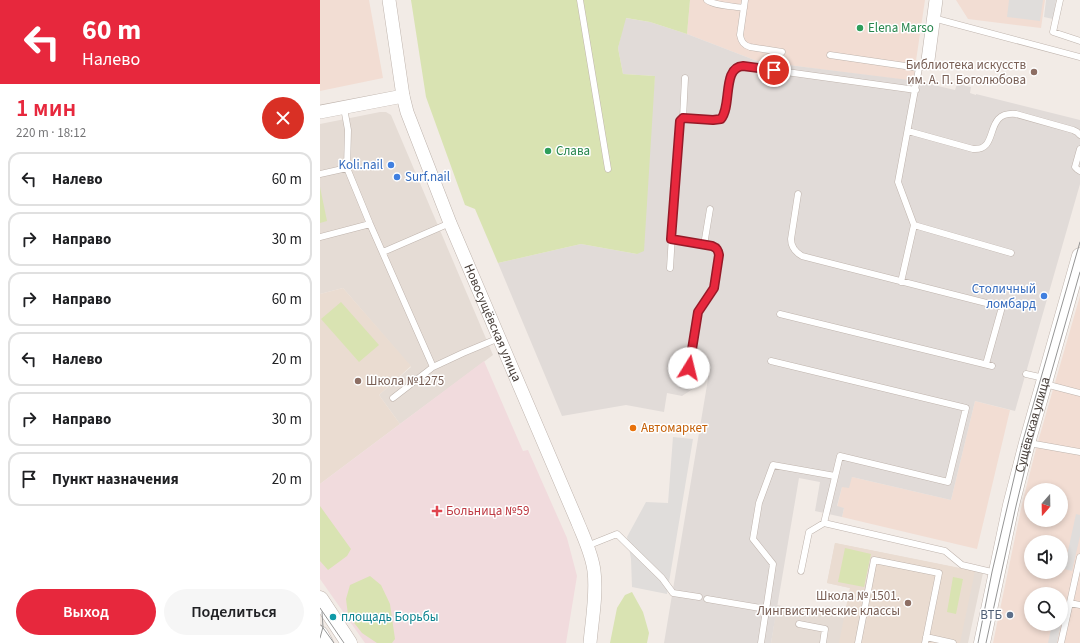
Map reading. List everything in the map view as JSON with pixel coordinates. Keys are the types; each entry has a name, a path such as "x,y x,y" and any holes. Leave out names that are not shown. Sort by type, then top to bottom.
{"street":[{"name":"Новосущёвская улица","path":"389,0 403,96 413,126 450,223 587,546 594,570 595,581 590,643"},
{"path":"924,64 936,0"},
{"path":"320,112 403,96"},
{"name":"Сущёвская улица","path":"982,643 1011,504 1027,443 1078,273 1080,256"},
{"path":"320,599 349,643"},
{"path":"320,634 325,643"}],"lane":[{"path":"580,0 608,170"},
{"path":"707,0 715,4 744,8"},
{"path":"745,0 740,34 742,42 750,47 782,52"},
{"path":"1060,0 1053,32 1080,41"},
{"path":"933,18 1080,57"},
{"path":"830,55 924,64 916,90 898,182 914,225 901,282"},
{"path":"683,118 713,120 721,119 725,112 731,75 735,68 739,66 916,90"},
{"path":"670,268 680,121 683,118 685,78"},
{"path":"344,108 348,130 347,168 433,367"},
{"path":"908,131 973,149 978,149 983,148 987,144 995,122 999,118 1004,115 1016,114 1073,130 1080,135"},
{"path":"1080,149 1075,164 1076,169 1080,171"},
{"path":"320,174 347,168"},
{"path":"798,194 791,239 791,244 797,254 1002,307 986,364"},
{"path":"704,245 710,209"},
{"path":"383,252 450,223"},
{"path":"320,237 370,224"},
{"path":"914,225 1011,253"},
{"path":"671,239 716,248 719,255 714,288 698,312 689,368"},
{"path":"780,314 992,366"},
{"path":"393,398 433,367 499,338"},
{"path":"771,360 966,408 948,482 840,456 824,523"},
{"path":"1026,374 1080,393"},
{"path":"1027,443 1080,452"},
{"path":"761,643 773,564 753,538 759,503 774,465 835,476"},
{"path":"801,571 809,532 824,523 945,551 962,565 996,573"},
{"path":"587,546 617,534 662,578 673,593 699,597"},
{"path":"1061,643 1080,557"},
{"path":"858,643 874,560 939,573 926,640 953,643"},
{"path":"707,599 766,609"},
{"path":"1070,603 1080,605"},
{"path":"800,624 826,629 822,643"}],"shaded area":[{"path":"320,0 369,0 383,78 320,91"},
{"path":"690,0 925,0 913,81 757,61 687,34"},
{"path":"956,0 1045,0 1041,28 968,19"},
{"path":"1009,0 1043,0 1040,21 1007,17"},
{"path":"1046,0 1056,0 1053,19 1044,17"},
{"path":"625,18 650,22 687,34 757,61 917,81 955,90 957,84 971,87 970,93 976,95 1080,120 1080,184 1015,411 975,401 951,500 852,477 849,488 842,487 837,506 844,508 842,517 815,511 820,482 799,478 771,643 664,643 708,379 682,396 667,393 664,412 626,405 562,416 498,263 581,244 637,254 655,76 623,74 618,48"},
{"path":"386,112 391,115 493,355 400,424 379,395 411,367 343,288 320,294 320,124"},
{"name":"Школа №1275","path":"343,288 411,366 379,395 400,424 320,484 320,294"},
{"path":"1080,296 1080,643 993,643 1024,496 1024,527 1068,527 1068,483 1027,483"},
{"name":"Больница №59","path":"484,361 523,451 528,450 567,538 577,576 566,643 365,643 320,579 320,484"},
{"path":"975,401 1010,410 977,549 842,517 844,508 837,507 842,487 852,477 951,500"},
{"path":"673,437 693,439 667,594 632,587 631,559 627,537 646,502 668,503"},
{"path":"1076,514 1080,515 1080,536 1072,571 1068,570 1068,551"},
{"name":"Школа № 1501. Лингвистические классы","path":"835,543 983,573 968,643 771,643 777,605 844,618 850,588 827,583"},
{"name":"Школа № 1501. Лингвистические классы","path":"835,543 975,571 960,643 839,643 850,588 827,583"},
{"path":"1051,631 1060,631 1057,643 1048,643"}],"green space":[{"name":"Слава","path":"411,0 690,0 687,34 650,22 626,18 618,48 623,74 655,76 644,251 637,254 581,244 498,263 475,209 465,205 426,97"},
{"path":"320,187 327,221 320,223"},
{"path":"341,302 379,345 359,362 321,319"},
{"path":"320,506 351,549 347,556 328,570 320,561"},
{"path":"845,548 871,554 864,587 838,582"},
{"path":"370,576 381,585 390,604 395,639 392,643 377,643 362,633 348,615 346,599 350,585"},
{"path":"953,577 963,579 956,614 947,612"},
{"path":"632,592 643,612 649,633 647,643 610,643 617,608 625,595"}],"tram line":[{"path":"978,643 992,572 1022,444 1080,242"},
{"path":"986,643 1031,444 1080,272"},
{"path":"320,608 344,643"},
{"path":"320,638 323,627 322,612"},
{"path":"321,625 334,643"}],"place":[{"name":"Elena Marso","path":"860,28"},
{"name":"Библиотека искусств им. А. П. Боголюбова","path":"1034,72"},
{"name":"Слава","path":"548,151"},
{"name":"Koli.nail","path":"391,165"},
{"name":"Surf.nail","path":"397,177"},
{"name":"Столичный ломбард","path":"1044,296"},
{"name":"Школа №1275","path":"358,381"},
{"name":"Автомаркет","path":"633,428"},
{"name":"Больница №59","path":"437,511"},
{"name":"Школа № 1501. Лингвистические классы","path":"908,603"},
{"name":"ВТБ","path":"1010,615"},
{"name":"площадь Борьбы","path":"333,617"}],"route":[{"path":"689,368 698,312 714,288 719,255 716,248 712,246 671,239 680,121 683,118 713,120 721,119 724,116 731,75 735,68 743,66 774,70"}]}
